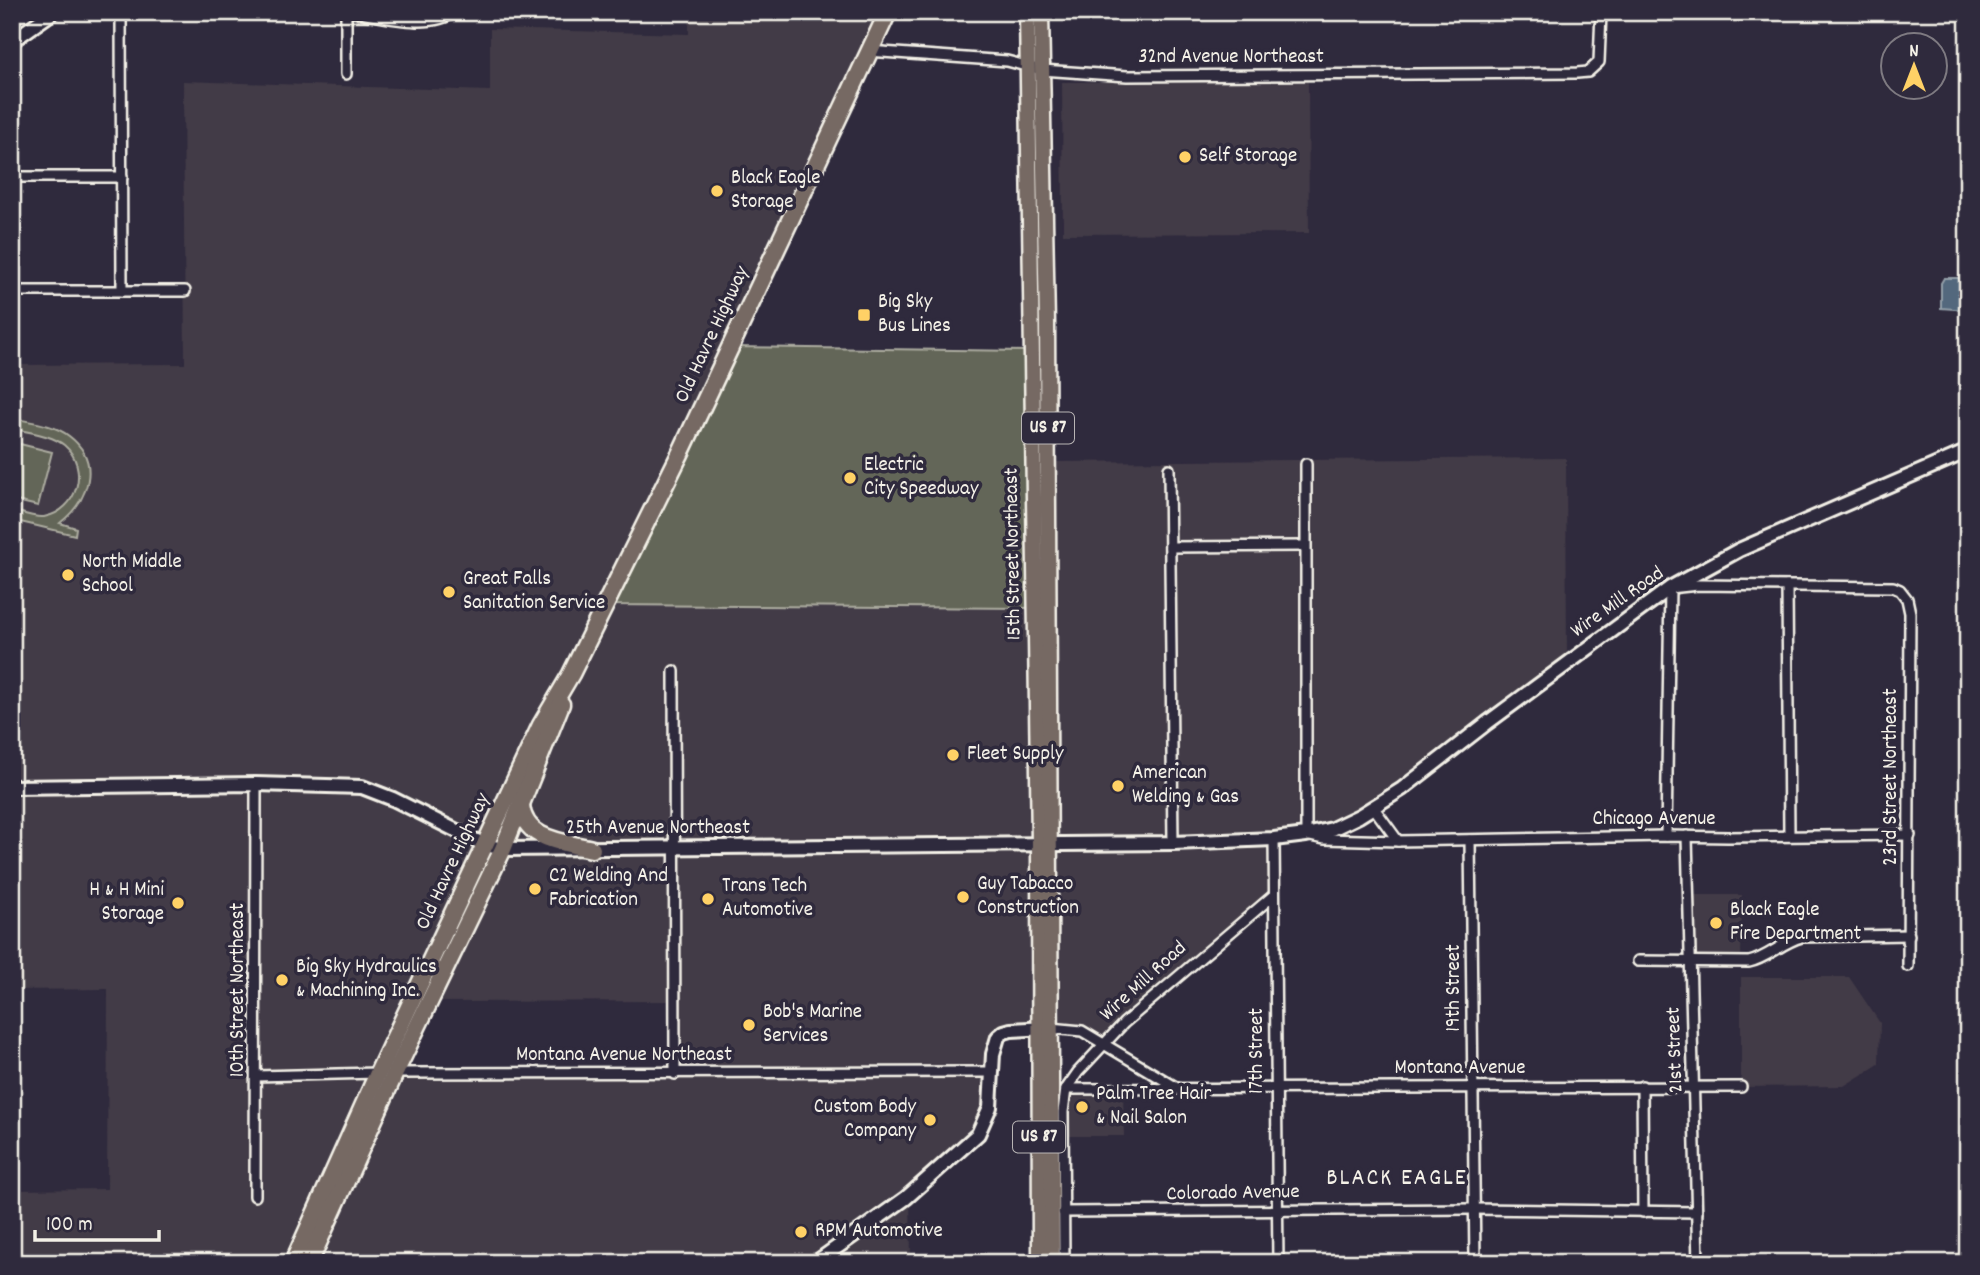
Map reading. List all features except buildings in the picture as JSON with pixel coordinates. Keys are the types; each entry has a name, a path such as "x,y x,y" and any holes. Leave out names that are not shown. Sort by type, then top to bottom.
{"highway":[{"name":"Old Havre Highway","path":"309,1263 485,845 541,725 571,674 680,454 888,12"},
{"name":"Old Havre Highway","path":"293,1263 387,1073 503,849 552,729 571,674"},
{"path":"521,804 526,824 538,834 592,849"}],"main road":[{"name":"15th Street Northeast","path":"1027,12 1035,68"},
{"name":"15th Street Northeast","path":"1041,12 1035,68 1044,1028"},
{"name":"US 87","path":"1040,1263 1044,1028"},
{"name":"US 87","path":"1044,1028 1052,1263"}],"street":[{"path":"12,41 53,12"},
{"path":"121,12 122,291"},
{"path":"346,12 346,74"},
{"path":"354,12 423,22 442,20 453,13"},
{"name":"32nd Avenue Northeast","path":"868,51 1007,61 1035,68 1154,76 1577,73 1595,68 1599,62 1601,12"},
{"path":"12,177 122,177"},
{"path":"12,291 185,291"},
{"name":"Wire Mill Road","path":"1312,834 1332,829 1374,808 1670,588 1740,550 1968,451"},
{"path":"1306,464 1312,834"},
{"path":"1169,469 1173,843"},
{"path":"1170,547 1306,545"},
{"path":"1666,836 1670,588 1698,584 1787,586 1789,835"},
{"name":"23rd Street Northeast","path":"1787,586 1893,587 1900,590 1907,599 1910,613 1908,966"},
{"path":"674,671 675,1074"},
{"name":"25th Avenue Northeast","path":"12,787 256,784 362,787 393,799 485,845 503,849 1173,843 1274,839 1312,834"},
{"name":"10th Street Northeast","path":"254,1196 256,784"},
{"path":"1374,808 1398,841"},
{"name":"Chicago Avenue","path":"1312,834 1324,839 1398,841 1910,835"},
{"name":"21st Street","path":"1687,836 1698,1263"},
{"name":"17th Street","path":"1274,839 1278,1263"},
{"name":"19th Street","path":"1470,840 1475,1263"},
{"name":"Wire Mill Road","path":"815,1263 910,1194 978,1135 990,1107 993,1054 998,1037 1011,1030 1044,1028 1082,1031 1105,1043 1124,1023 1274,895"},
{"path":"1638,961 1749,962 1759,960 1791,940 1802,937 1909,935"},
{"path":"1064,1263 1063,1112 1066,1089 1105,1043 1180,1090"},
{"name":"Montana Avenue Northeast","path":"256,1076 387,1073 993,1072"},
{"path":"1642,1086 1643,1212"},
{"name":"Montana Avenue","path":"1066,1089 1741,1087"},
{"name":"Colorado Avenue","path":"1063,1212 1474,1209 1697,1212"}],"shaded area":[{"path":"689,12 888,12 605,605 1036,608 1039,1028 998,1037 987,1117 910,1194 911,1263 310,1263 395,1074 675,1074 675,1001 429,1002 570,679 293,1263 12,1263 12,1190 107,1189 108,989 12,990 12,365 185,364 183,81 490,91 490,29 689,34"},
{"name":"Self Storage","path":"1308,80 1309,233 1063,234 1062,82"},
{"path":"1566,458 1567,664 1346,822 1274,839 1274,895 1105,1043 1082,1031 1050,1028 1048,462"},
{"path":"1689,895 1742,895 1741,963 1690,961"},
{"path":"1741,977 1849,977 1880,1023 1879,1064 1844,1086 1741,1087"},
{"path":"1066,1089 1123,1090 1124,1136 1063,1136"}],"green space":[{"name":"Electric City Speedway","path":"731,347 1032,351 1036,608 606,605"},
{"path":"12,418 42,424 63,432 80,446 86,457 88,481 84,493 70,514 60,523 76,528 75,535 12,520 12,510 40,517 56,513 72,497 78,476 77,465 64,445 46,436 12,428"},
{"path":"12,442 52,452 38,506 12,500"}],"water":[{"path":"1944,278 1968,278 1968,310 1941,308 1941,283"}],"place":[{"name":"Self Storage","path":"1185,157"},
{"name":"Black Eagle Storage","path":"717,191"},
{"name":"Big Sky Bus Lines","path":"864,315"},
{"name":"Electric City Speedway","path":"850,478"},
{"name":"North Middle School","path":"68,575"},
{"name":"Great Falls Sanitation Service","path":"449,592"},
{"name":"Fleet Supply","path":"953,755"},
{"name":"American Welding & Gas","path":"1118,786"},
{"name":"C2 Welding And Fabrication","path":"535,889"},
{"name":"Guy Tabacco Construction","path":"963,897"},
{"name":"Trans Tech Automotive","path":"708,899"},
{"name":"H & H Mini Storage","path":"178,903"},
{"name":"Black Eagle Fire Department","path":"1716,923"},
{"name":"Big Sky Hydraulics & Machining Inc.","path":"282,980"},
{"name":"Bob's Marine Services","path":"749,1025"},
{"name":"Palm Tree Hair & Nail Salon","path":"1082,1107"},
{"name":"Custom Body Company","path":"930,1120"},
{"name":"RPM Automotive","path":"801,1232"}],"district":[{"name":"BLACK EAGLE","path":"1397,1179"}]}
